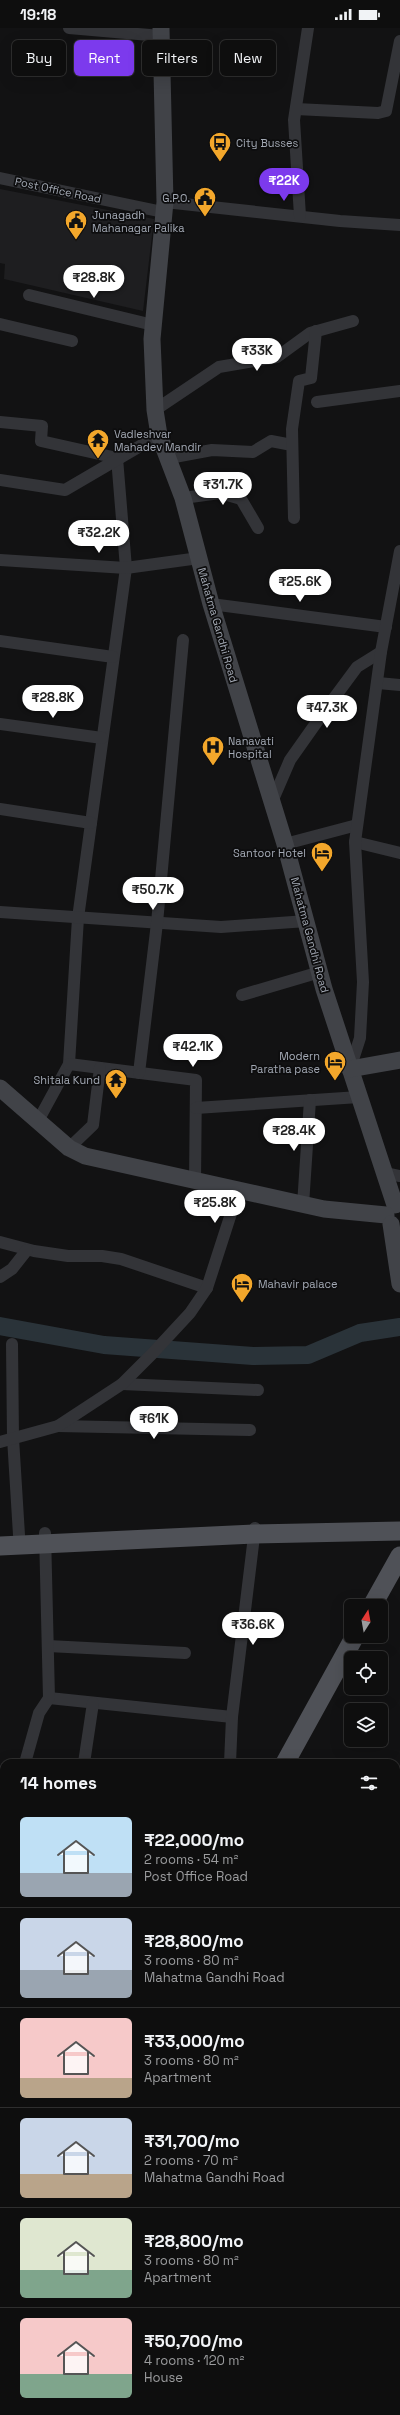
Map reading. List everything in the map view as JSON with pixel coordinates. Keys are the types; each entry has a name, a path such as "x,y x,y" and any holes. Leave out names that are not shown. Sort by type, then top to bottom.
{"main road":[{"path":"0,1546 45,1538 400,1523"},
{"path":"254,1530 400,1531"},
{"path":"0,1536 19,1535 45,1538"},
{"path":"376,1599 400,1556"},
{"path":"287,1759 351,1643"}],"street":[{"path":"69,28 161,32"},
{"path":"300,216 294,120 308,28"},
{"name":"Mahatma Gandhi Road","path":"161,32 164,207 152,339 155,410 159,435 183,498 211,604 271,804 285,844 320,972 350,1069 359,1097 392,1174 400,1283"},
{"path":"296,109 378,113 386,112 400,41"},
{"name":"Post Office Road","path":"0,178 164,207 300,216 400,225"},
{"path":"30,295 153,325"},
{"path":"155,410 219,366 277,357 316,331 353,321"},
{"path":"0,324 72,341"},
{"path":"294,518 292,428 299,381 311,378 316,331"},
{"path":"318,402 400,391"},
{"path":"0,422 42,426 41,441 117,458"},
{"path":"0,480 65,490 117,458 159,435"},
{"path":"169,458 212,450 253,452 271,441 292,445"},
{"path":"38,1120 69,1064 78,918 126,568 117,458"},
{"path":"183,498 220,492 241,499 258,528"},
{"path":"400,551 397,590 386,627 381,652 378,683 355,842 363,982 360,1038 350,1069 400,1060"},
{"path":"0,560 126,568 199,558"},
{"path":"211,604 386,627"},
{"path":"139,1073 157,923 183,640"},
{"path":"0,641 113,657"},
{"path":"271,804 290,760 326,709 357,667 381,652"},
{"path":"378,683 400,686"},
{"path":"0,724 102,738"},
{"path":"0,809 91,823"},
{"path":"285,844 357,825"},
{"path":"355,842 400,853"},
{"path":"0,912 221,927 307,921"},
{"path":"242,995 320,972"},
{"path":"69,1064 196,1080 196,1182"},
{"path":"69,1148 93,1125 100,1068"},
{"path":"0,1088 69,1148 85,1156 238,1192 303,1205 394,1215"},
{"path":"196,1108 359,1097"},
{"path":"303,1205 310,1100"},
{"path":"58,1426 122,1384 190,1313 212,1276 238,1192"},
{"path":"0,1242 27,1250 68,1256 102,1256 121,1259 206,1288"},
{"path":"0,1276 12,1269 27,1250"},
{"path":"12,1344 13,1438 19,1535"},
{"path":"122,1384 258,1390"},
{"path":"0,1442 58,1426 250,1430"},
{"path":"230,1759 232,1717 254,1530"},
{"path":"26,1759 39,1713 49,1698 45,1538"},
{"path":"48,1646 186,1653"},
{"path":"49,1698 232,1717"},
{"path":"85,1759 93,1703"}],"shaded area":[{"name":"Junagadh Mahanagar Palika","path":"0,189 154,219 143,311 4,279 5,264 0,263"}],"waterway":[{"path":"0,1326 104,1345 253,1356 308,1355 360,1333 400,1327"}],"place":[{"name":"City Busses","path":"220,162"},
{"name":"G.P.O.","path":"205,218"},
{"name":"Junagadh Mahanagar Palika","path":"76,240"},
{"name":"Vadleshvar Mahadev Mandir","path":"98,460"},
{"name":"Nanavati Hospital","path":"213,766"},
{"name":"Santoor Hotel","path":"322,872"},
{"name":"Modern Paratha pase","path":"335,1082"},
{"name":"Shitala Kund","path":"116,1100"},
{"name":"Mahavir palace","path":"242,1304"}]}
